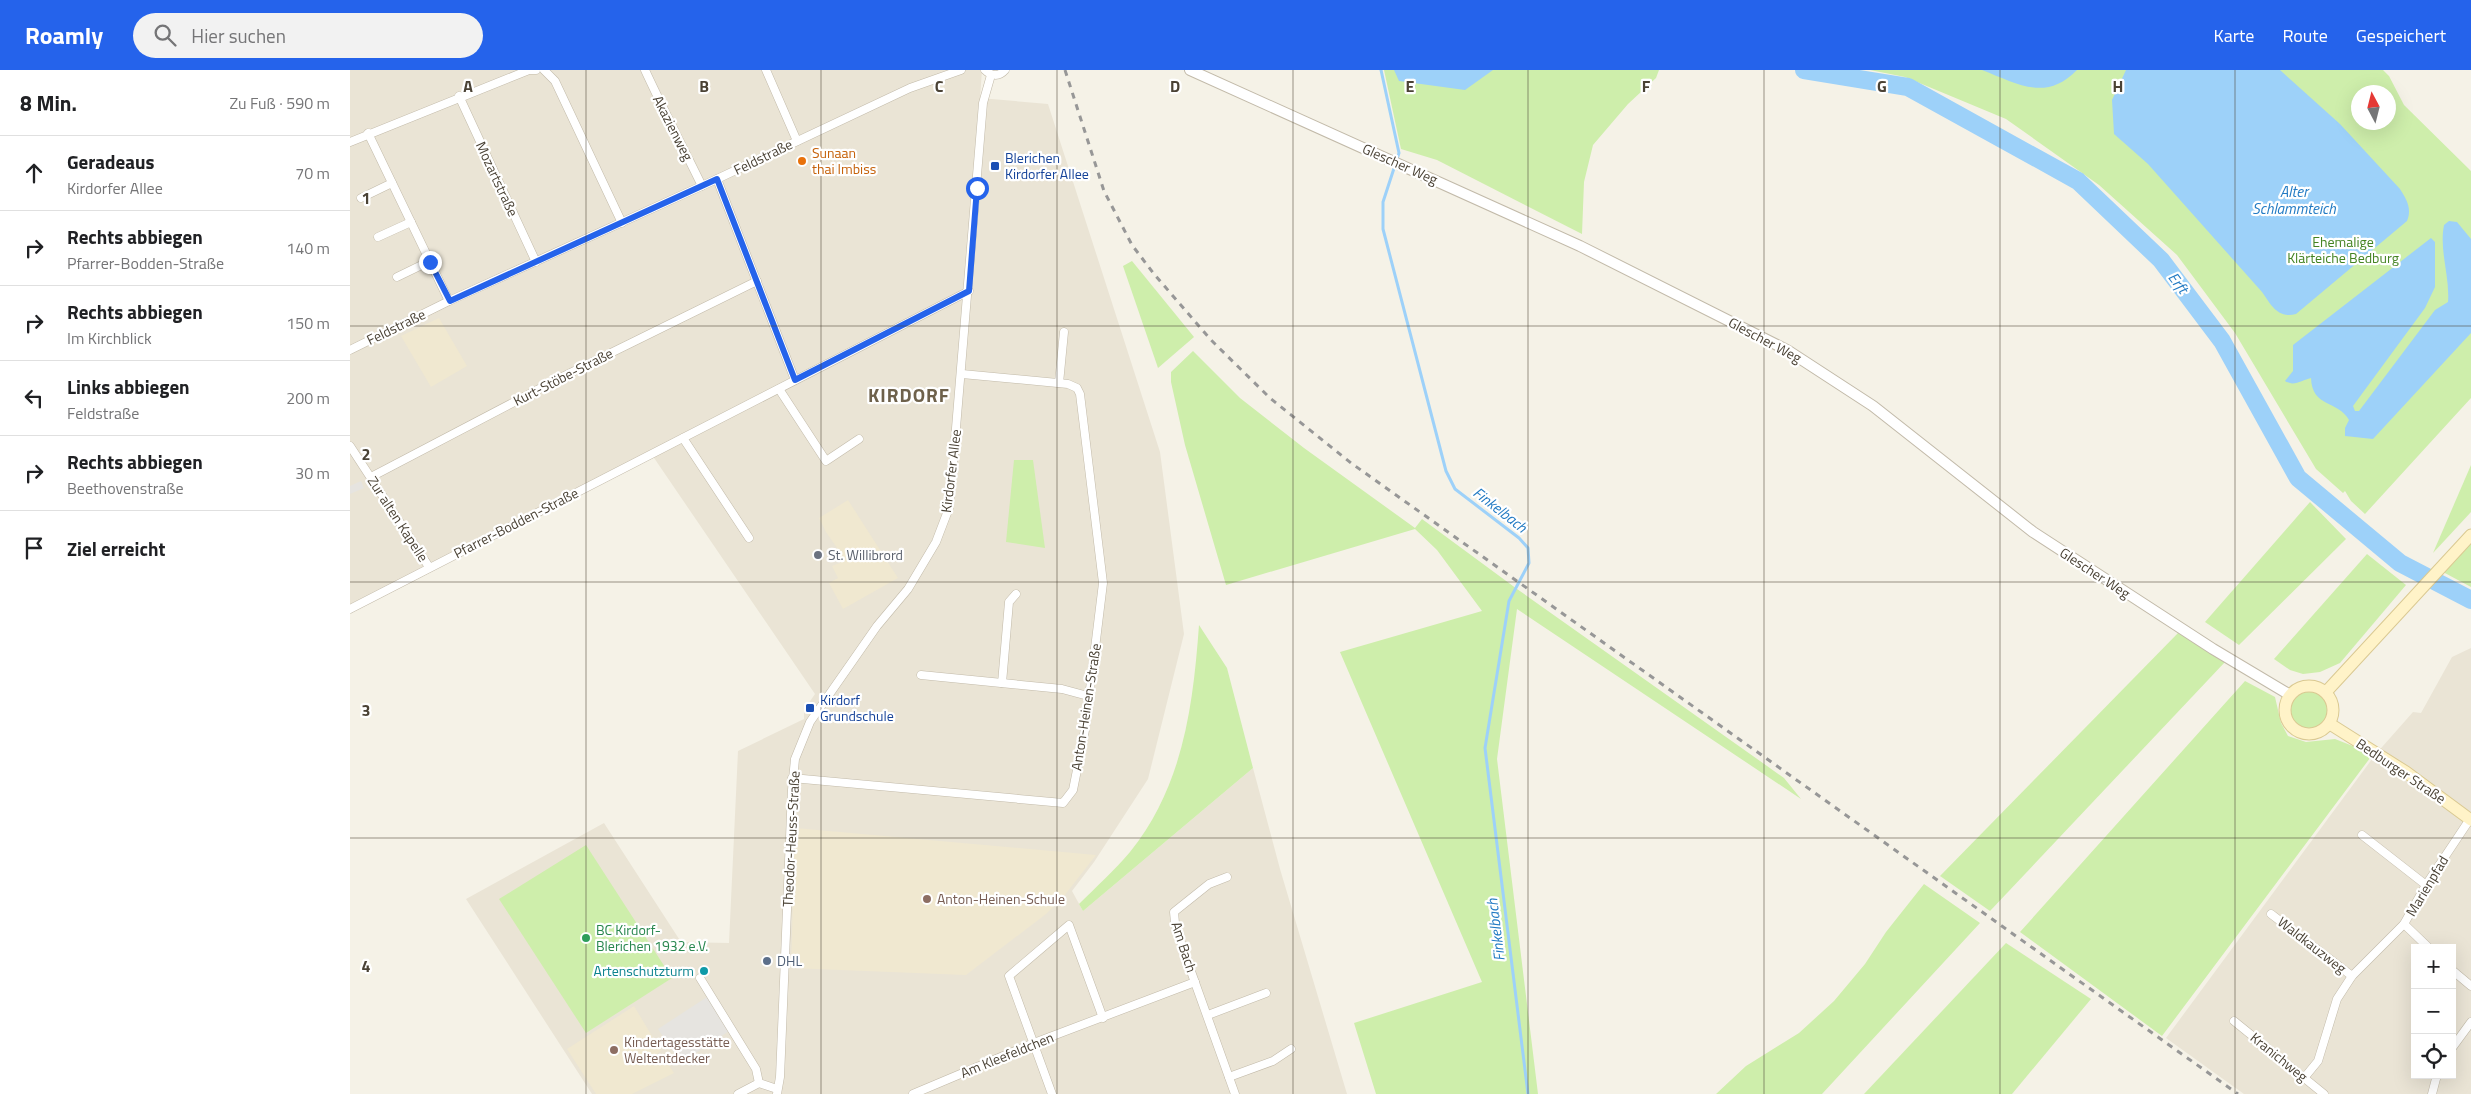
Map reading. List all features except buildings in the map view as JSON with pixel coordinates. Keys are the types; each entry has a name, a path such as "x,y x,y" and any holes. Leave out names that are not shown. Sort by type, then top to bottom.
{"main road":[{"path":"2326,692 2471,535"},
{"path":"2305,686 2320,688 2326,692 2334,706 2333,718 2330,724 2318,733 2311,735 2295,730 2285,716 2286,701 2290,695 2305,686"},
{"name":"Bedburger Straße","path":"2330,724 2406,772 2470,820"}],"street":[{"path":"350,142 459,96 529,70 536,70"},
{"path":"544,70 555,81 622,223"},
{"name":"Akazienweg","path":"645,70 660,105 671,122 702,186"},
{"path":"766,70 796,141"},
{"name":"Feldstraße","path":"352,349 450,301 702,186 910,88 961,70"},
{"path":"988,72 997,75 1005,70"},
{"name":"Glescher Weg","path":"1190,70 1406,166 1616,264 1786,350 1820,370 1873,406 2033,532 2213,648 2290,695"},
{"name":"Kirdorfer Allee","path":"908,589 936,542 949,508 969,291 983,103 988,72"},
{"name":"Mozartstraße","path":"459,96 536,262"},
{"path":"368,133 450,301"},
{"path":"717,179 795,380"},
{"path":"361,198 392,183"},
{"path":"378,237 411,222"},
{"path":"397,277 430,262"},
{"name":"Kurt-Stöbe-Straße","path":"371,477 560,378 757,281"},
{"name":"Pfarrer-Bodden-Straße","path":"350,609 969,291"},
{"path":"1059,383 1064,332"},
{"path":"350,340 352,349"},
{"name":"Anton-Heinen-Straße","path":"792,778 1063,803 1073,790 1085,730 1103,583 1080,394 1077,388 1068,384 962,374"},
{"path":"779,389 826,461 859,439"},
{"path":"683,438 749,538"},
{"name":"Zur alten Kapelle","path":"350,446 429,567"},
{"name":"Theodor-Heuss-Straße","path":"777,1091 780,1077 792,778 795,759 810,722 878,626 908,589"},
{"path":"1002,683 1009,602 1016,594"},
{"path":"921,675 1062,689 1088,696"},
{"name":"Marienpfad","path":"2425,944 2404,924 2426,885 2470,820"},
{"path":"2362,835 2426,885"},
{"name":"Am Bach","path":"1227,877 1209,884 1174,912 1175,923 1235,1094"},
{"name":"Waldkauzweg","path":"2272,914 2352,976"},
{"path":"2304,1078 2318,1061 2338,999 2352,976 2404,924"},
{"path":"1052,1094 1009,976 1069,925 1103,1018"},
{"path":"2456,973 2471,986"},
{"path":"700,978 756,1069 759,1083"},
{"name":"Am Kleefeldchen","path":"913,1094 1034,1043 1195,982"},
{"path":"1208,1015 1266,993"},
{"name":"Kranichweg","path":"2234,1021 2324,1094"},
{"path":"2456,1043 2471,1022"},
{"path":"1229,1077 1273,1061 1291,1049"},
{"path":"2432,1094 2436,1079"},
{"path":"759,1083 777,1091"},
{"path":"738,1094 759,1083"}],"shaded area":[{"path":"350,70 982,70 980,98 1048,104 1160,452 1184,634 1148,779 1094,862 1072,891 1083,911 1253,768 1280,869 1347,1094 592,1094 466,899 604,823 681,942 729,943 738,751 804,719 804,710 815,694 650,452 429,573 350,613"},
{"path":"439,318 467,366 431,387 401,336"},
{"path":"361,481 364,488 350,494 350,486"},
{"path":"848,500 898,578 843,609 829,583 838,578 832,566 840,563 837,548 819,518"},
{"path":"2471,648 2471,1094 2244,1094 2166,1038 2375,755 2413,712 2421,713 2452,657"},
{"name":"Anton-Heinen-Schule","path":"795,828 1096,855 1064,896 1046,914 966,975 791,968"},
{"path":"707,997 729,1031 681,1063 658,1029"},
{"name":"Kindertagesstätte Weltentdecker","path":"634,1006 661,1051 653,1057 657,1063 665,1059 674,1073 632,1094 596,1094 567,1049"}],"green space":[{"path":"1384,70 1659,70 1656,78 1628,104 1593,145 1584,182 1582,234 1437,160 1401,149"},
{"name":"Ehemalige Klärteiche Bedburg","path":"1870,70 2383,70 2394,85 2351,85 2351,130 2396,130 2396,90 2404,105 2471,171 2471,398 2365,514 2351,501 2345,491 2343,493 2316,469 2235,333 2177,255 2099,185 2006,119 1905,77"},
{"path":"1132,261 1194,337 1158,368 1123,266"},
{"path":"1193,351 1240,398 1304,448 1415,528 1422,519 1517,589 1784,778 1801,799 1517,609 1497,759 1538,1094 1376,1094 1354,1023 1482,982 1340,652 1482,611 1437,550 1415,529 1226,585 1185,445 1171,382 1171,372"},
{"path":"1014,460 1033,460 1045,548 1006,542"},
{"path":"2471,465 2471,512 2433,553"},
{"path":"2310,502 2346,539 2239,645 2205,622"},
{"path":"2471,541 2471,587 2443,572"},
{"path":"2367,554 2406,585 2340,663 2320,672 2303,674 2290,670 2274,659"},
{"path":"1199,625 1227,668 1253,768 1083,911 1079,904 1124,859 1148,827 1174,773 1189,715"},
{"path":"2179,632 2225,662 1990,911 1940,876"},
{"path":"2245,681 2275,697 2281,723 2288,736 2306,742 2335,739 2373,754 2162,1036 2020,932"},
{"path":"2309,691 2322,697 2328,710 2322,723 2309,729 2296,723 2290,710 2296,697"},
{"name":"BC Kirdorf- Blerichen 1932 e.V.","path":"586,845 672,978 586,1033 499,899"},
{"path":"1924,884 1980,923 1822,1094 1716,1094 1746,1066 1799,1033 1834,1001 1865,964 1886,932"},
{"path":"2006,943 2091,999 2012,1094 1864,1094"}],"water":[{"path":"1394,70 1493,70 1465,90 1399,81"},
{"path":"1982,70 2077,70 2065,80 2043,88 2020,85"},
{"name":"Alter Schlammteich","path":"2126,70 2280,70 2340,124 2400,189 2408,205 2407,221 2296,314 2280,313 2148,164 2114,134 2112,100"},
{"path":"2449,221 2457,222 2471,239 2471,333 2373,439 2345,436 2345,428 2349,420 2339,409 2316,394 2312,388 2311,378 2295,383 2285,381 2293,371 2293,345 2431,238 2435,242 2435,287 2425,308 2353,406 2355,411 2359,411 2435,310 2448,302 2443,235 2444,225"}],"waterway":[{"name":"Finkelbach","path":"1381,70 1399,153 1383,202 1383,229 1446,471 1455,489 1519,538 1528,548 1529,563 1509,601 1485,748 1528,1094"},
{"name":"Erft","path":"1804,70 1908,87 2078,181 2161,260 2222,341 2298,478 2400,563 2471,600"}],"railway":[{"path":"1065,70 1104,191 1132,245 1154,274 1211,340 1270,398 1351,463 2238,1094"}],"place":[{"name":"Sunaan thai Imbiss","path":"802,161"},
{"name":"Blerichen Kirdorfer Allee","path":"995,166"},
{"name":"St. Willibrord","path":"818,555"},
{"name":"Kirdorf Grundschule","path":"810,708"},
{"name":"Anton-Heinen-Schule","path":"927,899"},
{"name":"BC Kirdorf- Blerichen 1932 e.V.","path":"586,938"},
{"name":"DHL","path":"767,961"},
{"name":"Artenschutzturm","path":"704,971"},
{"name":"Kindertagesstätte Weltentdecker","path":"614,1050"}],"district":[{"name":"KIRDORF","path":"909,395"}],"route":[{"path":"430,262 450,301 717,179 795,380 969,291 977,188"}]}
